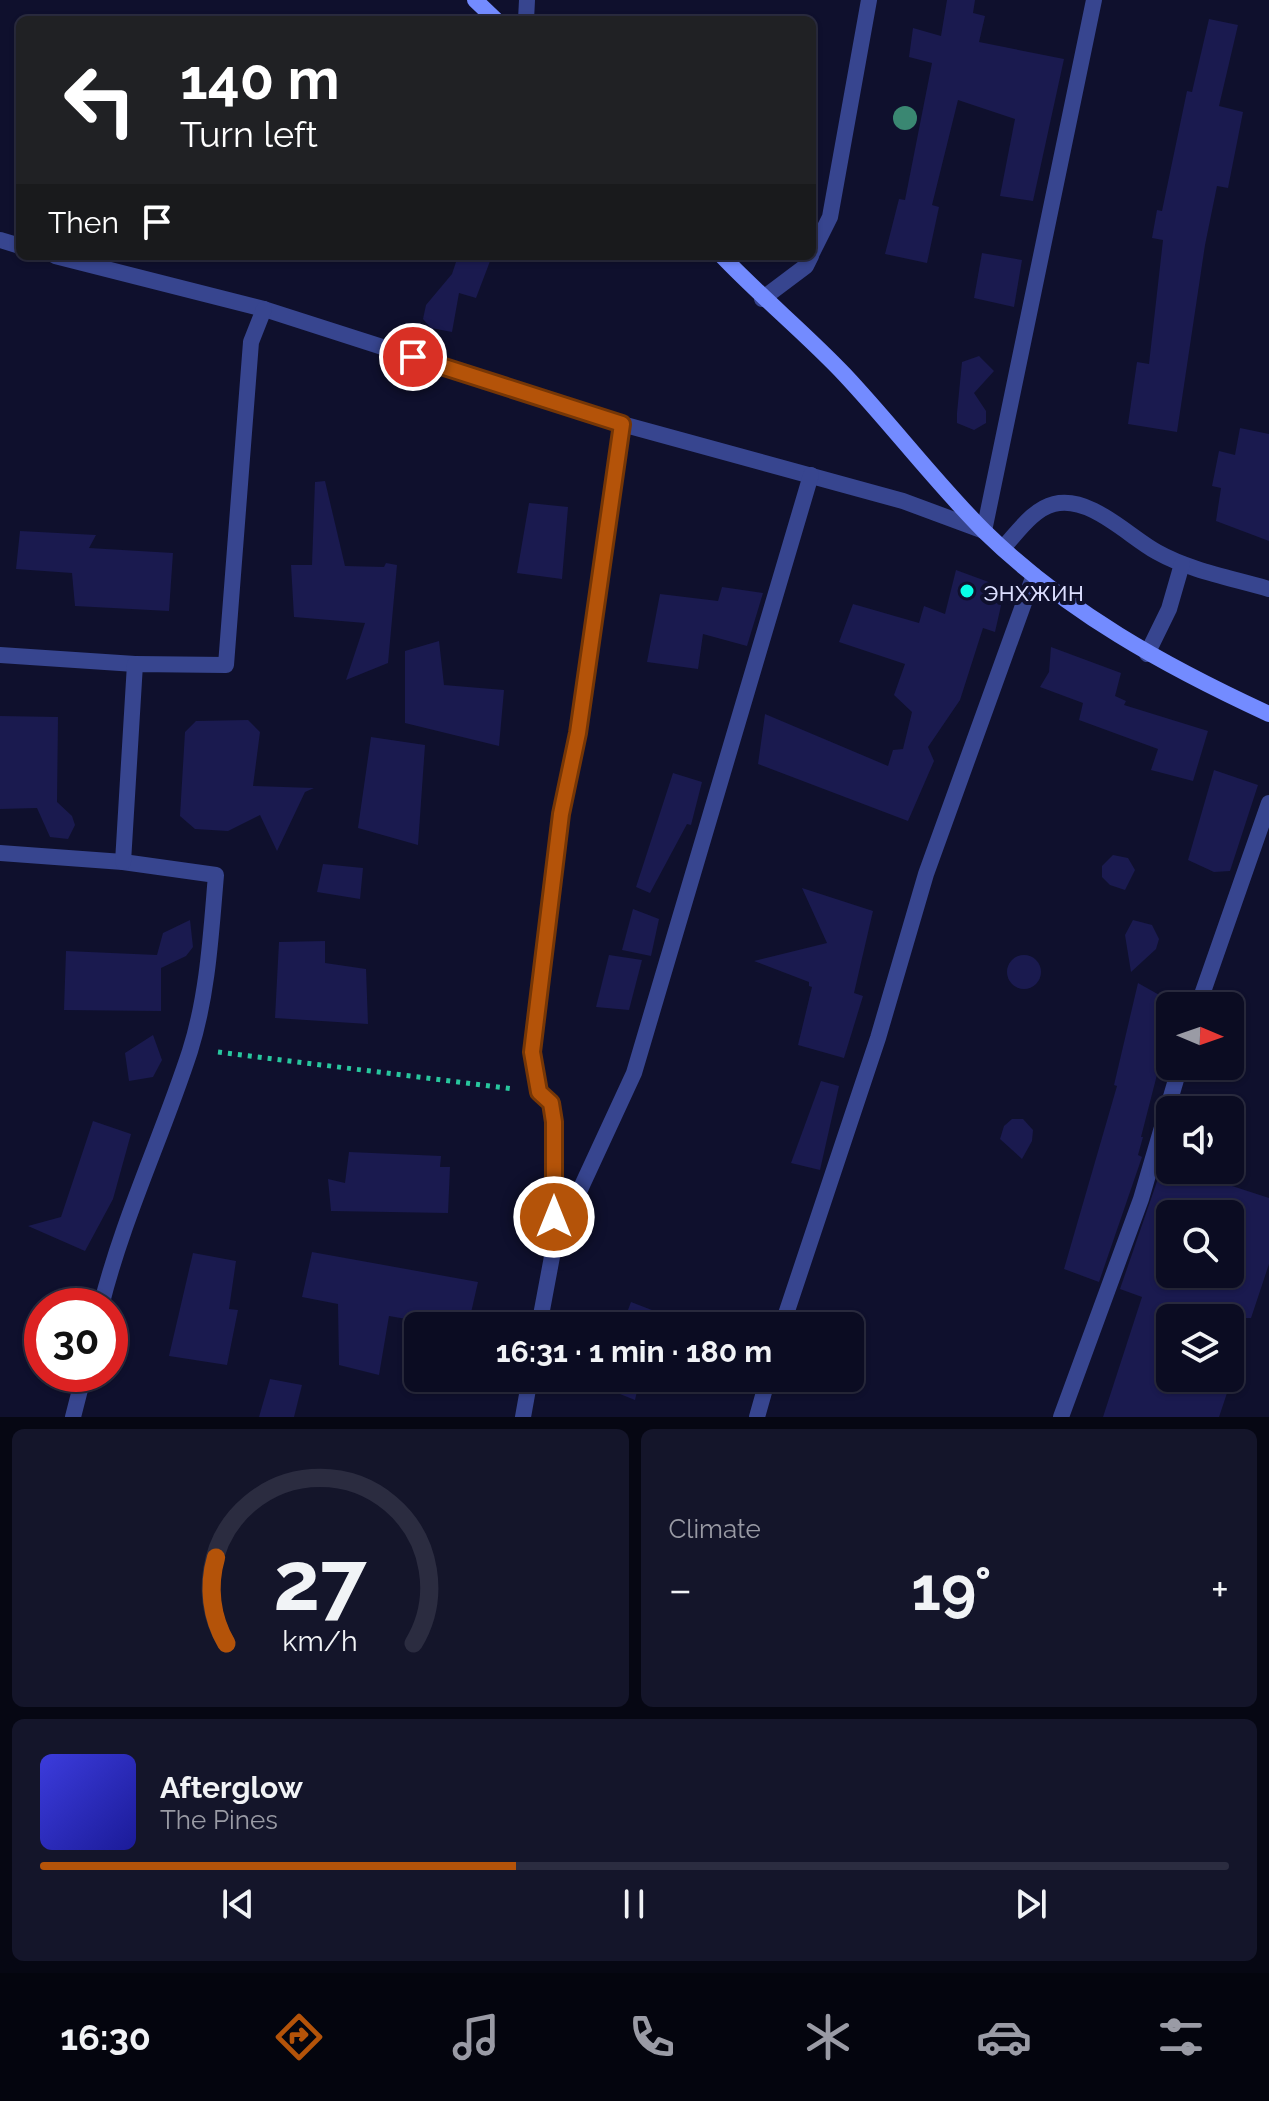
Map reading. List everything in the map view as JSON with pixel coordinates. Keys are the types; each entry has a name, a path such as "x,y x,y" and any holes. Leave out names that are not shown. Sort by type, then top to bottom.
{"main road":[{"path":"475,0 492,16"},
{"path":"726,260 762,299 842,372 984,531 1034,575 1076,608 1147,654 1269,714"}],"street":[{"path":"816,245 830,217 869,0"},
{"path":"71,260 264,309 622,424 903,501 984,531 1094,0"},
{"path":"762,299 806,266 809,260"},
{"path":"0,655 135,664 226,665 251,342 264,309"},
{"path":"542,1312 554,1246 554,1122 551,1103 539,1092 532,1052 561,814 578,733 622,424"},
{"path":"554,1246 634,1073 811,475"},
{"path":"1003,548 1032,516 1044,507 1057,503 1091,509 1182,564 1269,589"},
{"path":"1147,654 1169,609 1182,564"},
{"path":"787,1312 878,1038 926,874 1034,575"},
{"path":"123,862 135,664"},
{"path":"1203,992 1269,803"},
{"path":"0,853 123,862 216,875 208,965 191,1048 114,1253 105,1288"},
{"path":"1061,1417 1141,1199 1176,1080"},
{"path":"73,1417 79,1392"},
{"path":"523,1417 527,1392"},
{"path":"757,1417 764,1392"}],"path":[{"path":"191,1048 539,1092"}],"building":[{"path":"947,0 975,0 973,13 985,16 979,42 1064,59 1033,201 1000,196 1015,119 958,100 932,205 939,207 927,263 885,254 899,199 905,200 932,63 909,57 913,28 941,36"},
{"path":"1209,19 1238,25 1219,106 1243,112 1228,188 1217,186 1177,432 1128,424 1137,362 1149,364 1163,240 1152,238 1157,210 1162,211 1187,91 1192,92"},
{"path":"982,253 1022,260 1014,307 974,298"},
{"path":"457,260 490,260 476,298 459,293 452,332 431,328 423,319 426,305 452,274"},
{"path":"979,356 994,371 974,393 986,411 986,423 974,430 957,423 957,413 962,362"},
{"path":"1240,428 1269,434 1269,541 1216,521 1221,488 1212,486 1219,451 1235,455"},
{"path":"325,481 345,566 397,565 388,663 346,680 365,623 294,617 291,565 312,565 315,482"},
{"path":"529,503 568,507 562,579 517,573"},
{"path":"20,531 96,535 89,548 173,553 169,611 75,606 72,573 16,569"},
{"path":"956,570 1005,588 995,632 983,628 960,700 928,747 934,761 908,821 758,764 765,714 888,766 893,750 903,749 912,712 894,695 905,664 839,642 853,604 919,623 924,606 945,614"},
{"path":"722,587 763,593 747,646 703,634 698,669 647,662 660,594 718,601"},
{"path":"439,641 444,685 504,690 499,746 405,723 405,651"},
{"path":"1051,647 1121,673 1115,696 1126,701 1124,705 1208,731 1193,781 1151,770 1158,749 1079,720 1083,703 1040,687 1049,672"},
{"path":"0,716 58,717 57,802 72,816 75,825 68,839 50,837 37,808 0,809"},
{"path":"248,720 260,732 253,786 314,788 305,792 277,851 260,815 228,831 195,829 180,816 185,732 196,721"},
{"path":"371,737 425,745 418,845 358,828"},
{"path":"1214,770 1258,785 1230,871 1214,872 1188,860"},
{"path":"673,773 702,782 691,825 687,824 650,893 636,887"},
{"path":"1113,855 1128,858 1135,870 1125,890 1110,885 1102,877 1102,866"},
{"path":"323,864 363,868 360,899 317,892"},
{"path":"802,888 873,911 854,993 863,996 844,1058 798,1045 812,987 809,982 754,961 827,943"},
{"path":"633,909 659,919 651,956 622,950"},
{"path":"190,920 193,947 186,956 161,968 161,1011 64,1010 66,951 157,955 163,933"},
{"path":"1133,920 1152,925 1159,939 1156,949 1131,972 1125,935"},
{"path":"325,941 325,963 366,969 368,1024 275,1018 279,942"},
{"path":"609,955 642,960 629,1010 596,1007"},
{"path":"1024,955 1036,960 1041,972 1036,984 1024,989 1012,984 1007,972 1012,960"},
{"path":"1138,983 1156,993 1156,1079 1141,1137 1138,1155 1142,1157 1099,1282 1064,1269 1117,1086 1114,1085"},
{"path":"153,1035 162,1060 153,1077 129,1081 125,1053"},
{"path":"821,1081 839,1086 820,1170 791,1163"},
{"path":"1012,1119 1023,1119 1033,1130 1032,1141 1022,1159 1000,1139 1004,1126"},
{"path":"93,1121 131,1134 113,1199 85,1251 28,1226 61,1217"},
{"path":"349,1152 441,1156 440,1167 450,1167 448,1213 331,1211 328,1179 345,1183"},
{"path":"1156,1184 1226,1184 1269,1198 1269,1264 1251,1318 1244,1318 1244,1304 1156,1304 1156,1392 1227,1392 1219,1417 1103,1417 1142,1297 1120,1289"},
{"path":"312,1252 478,1282 471,1312 404,1312 404,1319 389,1316 379,1375 339,1365 338,1304 302,1297"},
{"path":"193,1253 236,1261 229,1309 238,1310 227,1365 169,1356"},
{"path":"631,1302 657,1312 627,1312"},
{"path":"270,1379 302,1385 294,1417 259,1417"},
{"path":"615,1392 637,1392 635,1400"}],"place":[{"name":"энхжин","path":"967,591"}],"route":[{"path":"413,357 622,424 578,733 561,814 532,1052 539,1092 551,1103 554,1122 554,1217"}]}
